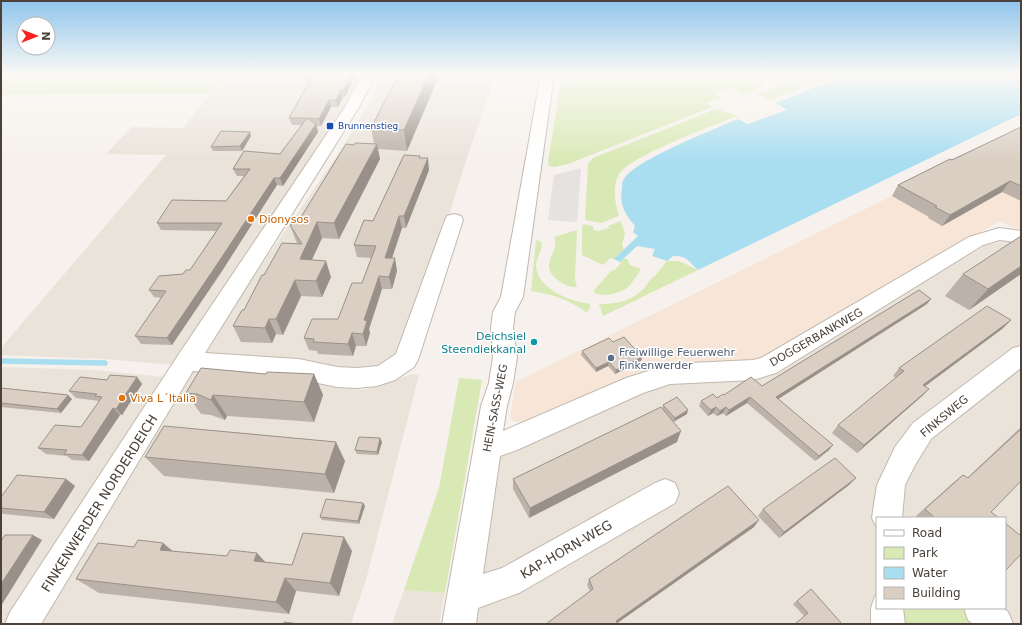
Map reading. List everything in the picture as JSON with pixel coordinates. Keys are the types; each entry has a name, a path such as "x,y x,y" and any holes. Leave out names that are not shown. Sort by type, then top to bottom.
{"street":[{"name":"FINKENWERDER NORDERDEICH","path":"22,624 187,361 307,174 354,103"},
{"name":"HEIN-SASS-WEG","path":"461,610 487,446 494,406 501,383 505,357 502,328 504,312 512,297 542,103"},
{"path":"187,361 300,369 346,378 367,378 392,370 406,360 454,220"},
{"name":"DOGGERBANKWEG","path":"487,446 508,442 635,385 670,374 753,370 768,366 976,241 999,234 1021,237"},
{"name":"FINKSWEG","path":"888,517 891,485 905,456 922,431 1021,355"},
{"name":"KAP-HORN-WEG","path":"461,610 665,493"},
{"path":"887,609 888,624"},
{"path":"981,609 996,624"}],"shaded area":[{"path":"203,103 348,103 172,365 105,359 1,355 1,348 166,155 106,154 132,127 183,128"},
{"path":"369,103 486,103 466,160 405,357 360,371 199,355 339,153"},
{"path":"1021,132 1021,231 1000,221 763,360 729,366 523,423 513,421 510,417 516,382"},
{"path":"581,168 577,222 548,220 554,175"},
{"path":"1007,241 1021,243 1021,624 476,624 500,457 638,394 677,383 791,362 985,245"},
{"path":"1,367 96,370 164,377 3,624 1,624"},
{"path":"193,371 293,377 331,387 364,390 412,374 419,375 366,580 351,624 41,624"},
{"path":"404,590 445,593 439,624 392,624"}],"green space":[{"path":"557,103 706,103 712,107 568,164 555,167 549,166 548,162"},
{"path":"716,109 737,116 655,150 627,166 619,174 615,184 615,200 619,216 601,223 585,220 588,164 593,158"},
{"path":"621,221 625,234 622,244 624,249 614,259 610,258 603,265 582,255 583,224 593,226 594,230 598,231 610,228 608,226"},
{"path":"577,230 575,280 577,287 572,287 563,284 552,275 549,264 555,243 554,237"},
{"path":"536,240 541,242 542,245 536,266 538,274 543,282 549,288 565,297 590,304 587,313 574,304 560,298 531,291"},
{"path":"624,258 628,260 630,265 641,269 630,285 621,291 611,294 602,295 594,293 594,290 612,270 614,271"},
{"path":"667,261 679,261 698,270 603,316 599,304 623,301 635,296 655,276"},
{"path":"459,378 482,380 445,593 404,590 439,488"},
{"path":"898,609 962,609 968,618 967,624 899,624"}],"water":[{"path":"776,103 1021,103 1021,114 698,270 685,258 673,256 667,261 652,256 655,249 637,246 620,262 614,259 638,236 633,232 635,226 628,217 621,199 622,183 631,171 659,154 738,119 748,124 787,110"}],"building":[{"path":"297,103 327,103 319,119 289,118"},
{"path":"384,103 416,103 404,130 371,128"},
{"path":"307,118 316,124 280,178 274,178 167,338 135,336 166,291 149,290 159,276 183,274 186,270 190,270 222,223 157,223 172,200 226,201 250,169 233,169 244,151 280,154"},
{"path":"1021,127 1021,186 1010,181 950,215 935,207 937,206 898,185 950,159 952,160"},
{"path":"221,131 250,132 240,146 211,147"},
{"path":"355,143 377,144 334,223 317,222 300,259 326,261 316,281 295,280 276,319 269,319 265,328 233,326 242,310 244,310 262,275 264,275 282,243 302,244 290,225 298,222 346,144 354,145"},
{"path":"404,155 428,158 404,216 399,216 385,258 395,258 389,277 379,276 364,320 367,321 363,334 352,333 348,344 313,342 314,339 304,338 312,319 338,319 352,283 362,283 376,246 354,245 364,220 373,221"},
{"path":"1021,236 1021,266 988,289 963,274"},
{"path":"919,290 931,299 776,397 833,445 819,456 750,397 729,410 726,407 720,411 716,407 711,410 701,401 713,394 717,398 723,394 724,395 751,377 762,386"},
{"path":"987,306 1011,320 923,385 929,389 864,445 838,425 904,371 899,368"},
{"name":"Freiwillige Feuerwehr Finkenwerder","path":"624,337 642,357 616,370 609,362 596,368 582,351 609,338 613,342"},
{"path":"201,368 266,374 267,372 314,374 304,402 213,395 211,400 197,394 186,393"},
{"path":"110,375 137,377 116,409 113,408 82,455 64,454 67,450 38,448 55,425 81,427 102,397 95,396 97,394 69,391 80,377 107,380"},
{"path":"1,388 68,395 57,409 1,403"},
{"path":"677,397 688,410 675,418 663,405"},
{"path":"661,407 681,431 530,508 513,479"},
{"path":"164,426 336,442 325,474 145,457"},
{"path":"1021,429 1021,481 991,512 998,517 934,517 925,509 963,475 968,478"},
{"path":"359,437 380,438 377,452 355,450"},
{"path":"835,458 856,478 784,532 763,509"},
{"path":"17,475 66,479 44,512 1,508 1,497"},
{"path":"728,486 759,520 616,621 618,624 546,624 593,589 589,579"},
{"path":"326,499 363,503 358,521 320,517"},
{"path":"1006,524 1021,536 1021,554 1006,570"},
{"path":"303,533 344,537 330,583 285,578 276,602 76,579 98,543 134,547 138,540 163,543 160,550 227,556 230,550 257,553 254,561 292,565"},
{"path":"5,535 33,535 1,584 1,541"},
{"path":"811,589 842,624 795,624 808,613 797,601"},
{"path":"284,622 299,624 284,624"}],"waterway":[{"path":"1,361 105,363"}],"place":[{"name":"Brunnenstieg","path":"330,126"},
{"name":"Dionysos","path":"251,219"},
{"name":"Deichsiel Steendiekkanal","path":"534,342"},
{"name":"Freiwillige Feuerwehr Finkenwerder","path":"611,358"},
{"name":"Viva L´Italia","path":"122,398"}]}
